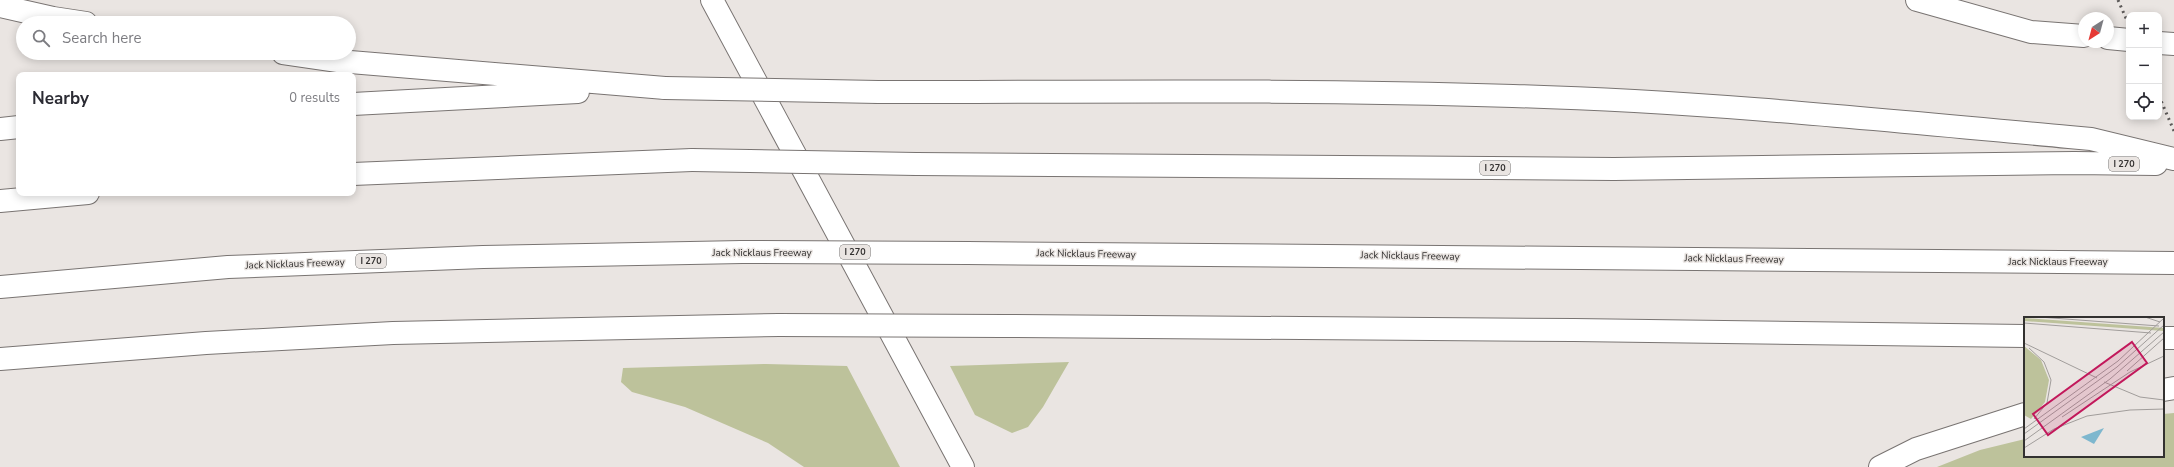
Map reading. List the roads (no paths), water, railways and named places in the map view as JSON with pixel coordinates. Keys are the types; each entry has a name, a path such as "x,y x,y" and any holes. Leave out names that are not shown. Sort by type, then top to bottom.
{"highway":[{"path":"712,0 963,467"},
{"path":"1917,0 2031,32 2078,36"},
{"path":"0,6 44,16"},
{"path":"2114,39 2126,40"},
{"path":"2162,43 2174,44"},
{"path":"331,60 665,88 878,92 1194,92 1514,96 1787,111 2091,139 2174,159"},
{"path":"356,104 665,88"},
{"path":"0,129 16,127"},
{"name":"I 270","path":"356,174 692,160 916,164 1614,169 2074,163 2174,164"},
{"path":"0,201 55,196"},
{"name":"Jack Nicklaus Freeway","path":"0,287 228,267 483,257 742,252 967,252 2174,263"},
{"path":"0,359 206,343 393,333 779,325 1574,330 2024,336"},
{"path":"2164,390 2174,388"},
{"path":"1880,467 1916,449 2024,414"}],"railway":[{"path":"2118,0 2126,18"},
{"path":"2162,103 2174,131"}]}
